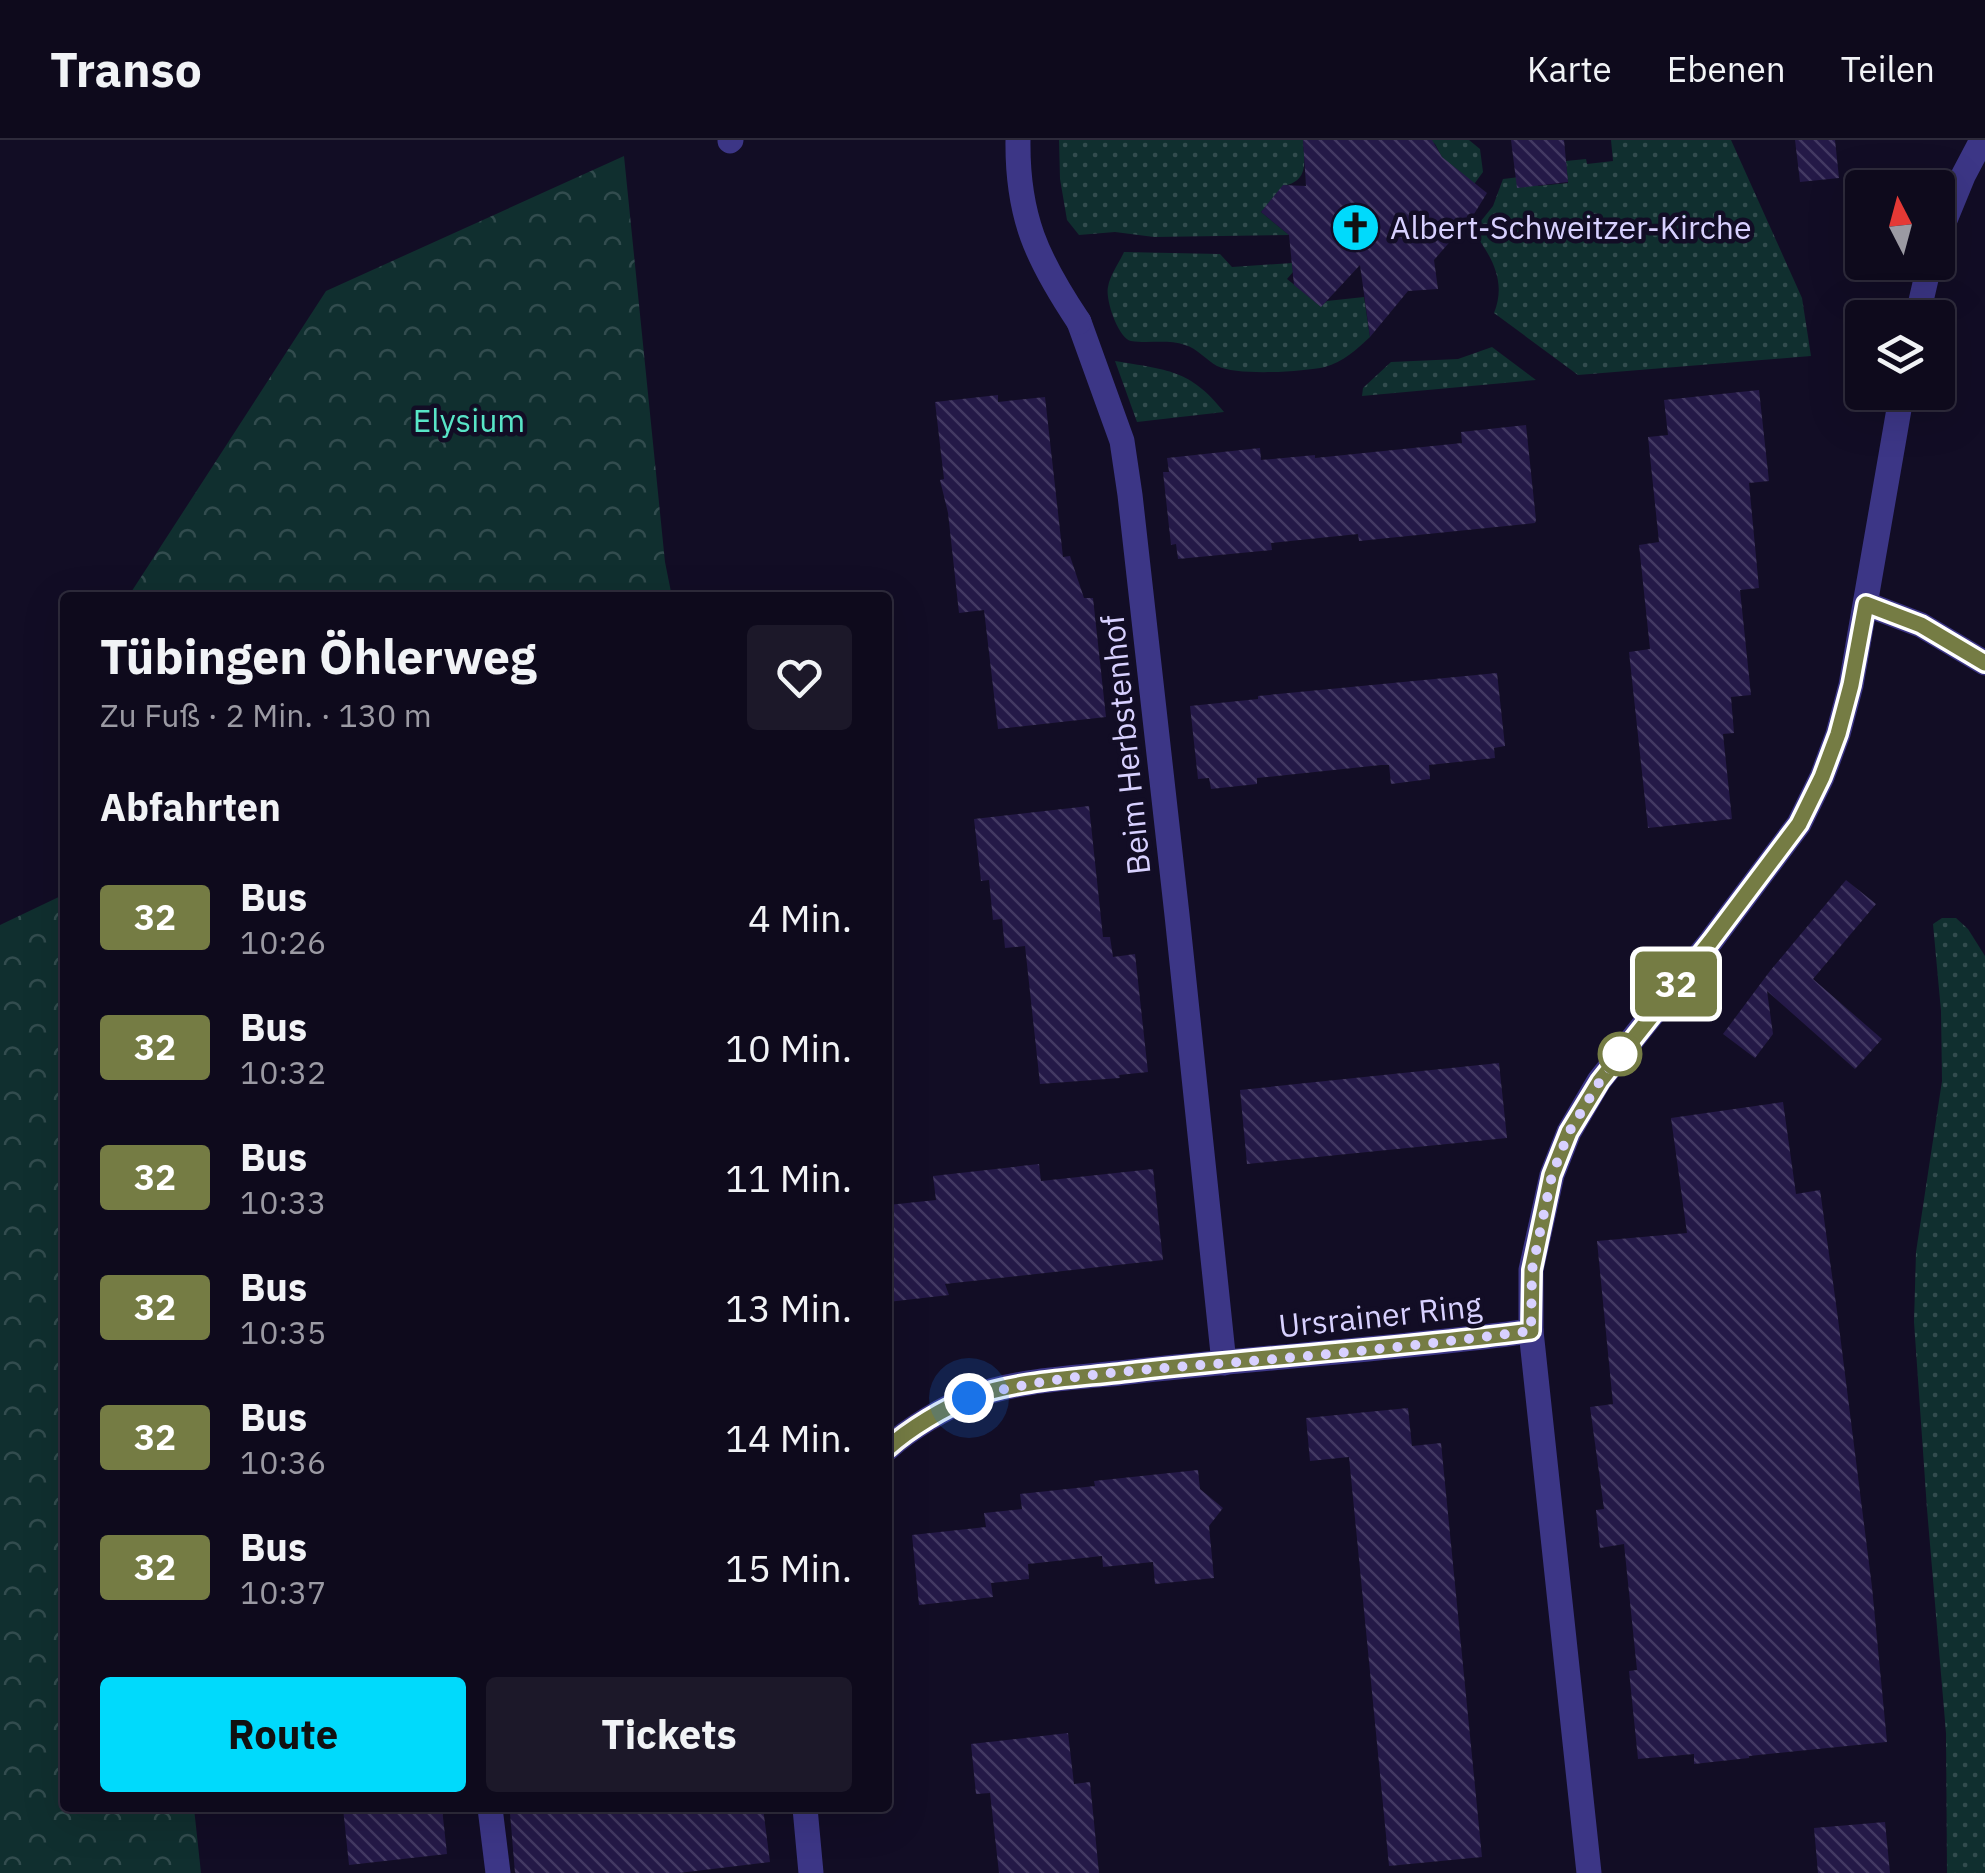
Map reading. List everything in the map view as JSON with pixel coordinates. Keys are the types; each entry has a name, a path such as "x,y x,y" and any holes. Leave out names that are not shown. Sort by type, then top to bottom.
{"street":[{"name":"Beim Herbstenhof","path":"1018,140 1020,199 1034,246 1079,322 1122,441 1224,1363"},
{"path":"1955,196 1982,140"},
{"path":"1531,1331 1532,1270 1552,1175 1569,1132 1600,1081 1799,824 1822,777 1851,685 1899,410"},
{"path":"1866,604 1921,625 1985,663"},
{"name":"Ursrainer Ring","path":"892,1444 969,1398 1012,1386 1531,1331 1589,1873"},
{"path":"490,1812 498,1873"},
{"path":"805,1812 812,1873"}],"green space":[{"path":"1059,140 1303,140 1301,175 1283,186 1261,212 1289,235 1079,235 1067,220"},
{"path":"1429,140 1469,140 1480,149 1483,172 1472,187 1442,157"},
{"path":"1611,140 1731,140 1802,298 1811,356 1578,375 1494,313 1498,280 1491,259 1473,231 1493,206 1503,179 1537,175 1538,186 1568,183 1566,161 1613,161"},
{"name":"Elysium","path":"624,156 671,592 131,592 326,291"},
{"path":"1124,252 1220,254 1232,267 1292,263 1293,272 1287,279 1321,306 1327,301 1364,297 1370,337 1332,365 1270,372 1226,369 1178,343 1131,341 1117,326 1108,293"},
{"path":"1492,347 1536,380 1362,396 1363,388 1391,362 1458,359"},
{"path":"1115,361 1188,379 1224,412 1137,422"},
{"path":"60,896 60,1812 194,1812 201,1873 0,1873 0,925"},
{"path":"1942,918 1956,918 1985,956 1985,1873 1947,1873 1946,1733 1914,1322 1916,1252 1942,1081 1941,1011 1933,924"}],"building":[{"name":"Albert-Schweitzer-Kirche","path":"1303,140 1432,140 1442,157 1487,193 1434,260 1438,289 1408,291 1370,337 1360,265 1321,307 1294,285 1289,235 1261,212 1283,185 1306,186"},
{"path":"1511,140 1564,140 1568,182 1517,188"},
{"path":"1795,140 1835,140 1839,178 1800,182"},
{"path":"1759,390 1769,481 1749,483 1759,588 1740,590 1751,695 1731,697 1734,733 1723,734 1732,819 1648,828 1629,652 1650,649 1639,545 1659,542 1648,437 1668,435 1664,400"},
{"path":"998,395 998,402 1045,397 1063,557 1070,556 1084,598 1093,598 1106,717 998,729 984,610 959,613 948,513 940,480 944,479 935,402"},
{"path":"1526,425 1535,523 1359,541 1358,534 1271,543 1272,550 1178,559 1176,544 1171,545 1163,472 1169,472 1167,458 1260,448 1261,460 1315,458 1462,443 1461,432"},
{"path":"1497,673 1505,746 1494,748 1495,758 1429,765 1430,779 1391,784 1389,765 1257,778 1257,784 1211,789 1209,778 1198,779 1190,706"},
{"path":"1089,806 1103,937 1110,937 1113,957 1135,954 1148,1072 1040,1084 1025,946 1005,948 1002,919 993,920 989,880 981,881 974,819"},
{"path":"1846,880 1876,904 1813,979 1882,1039 1855,1069 1767,991 1773,1034 1755,1058 1723,1034"},
{"path":"1499,1063 1507,1138 1247,1164 1240,1090"},
{"path":"1783,1102 1796,1194 1820,1190 1872,1587 1887,1742 1694,1764 1694,1754 1638,1759 1629,1671 1637,1670 1624,1544 1600,1548 1596,1510 1604,1509 1590,1407 1613,1404 1597,1241 1687,1233 1671,1118"},
{"path":"1039,1164 1041,1181 1153,1169 1163,1260 945,1284 949,1295 892,1302 892,1205 936,1200 933,1176"},
{"path":"1408,1408 1412,1446 1441,1443 1482,1857 1389,1866 1349,1457 1310,1461 1306,1418"},
{"path":"1198,1470 1200,1489 1223,1508 1209,1526 1214,1578 1155,1584 1153,1562 1103,1567 1102,1556 1028,1564 1029,1579 991,1583 993,1597 919,1605 912,1535 986,1527 984,1513 1022,1509 1020,1494"},
{"path":"1068,1733 1074,1784 1090,1782 1099,1873 999,1873 990,1793 976,1794 971,1744"},
{"path":"343,1812 442,1812 447,1854 349,1865"},
{"path":"764,1812 770,1862 679,1873 515,1873 510,1813"},
{"path":"1885,1822 1890,1873 1818,1873 1814,1828"}],"bus line":[{"name":"32","path":"892,1444 969,1398 1012,1386 1531,1331 1532,1270 1552,1175 1569,1132 1640,1027 1799,824 1838,734 1866,604 1921,625 1985,663"}],"place":[{"name":"Albert-Schweitzer-Kirche","path":"1355,227"}],"route":[{"path":"969,1398 1012,1386 1531,1331 1532,1270 1552,1175 1569,1132 1620,1054"}]}
